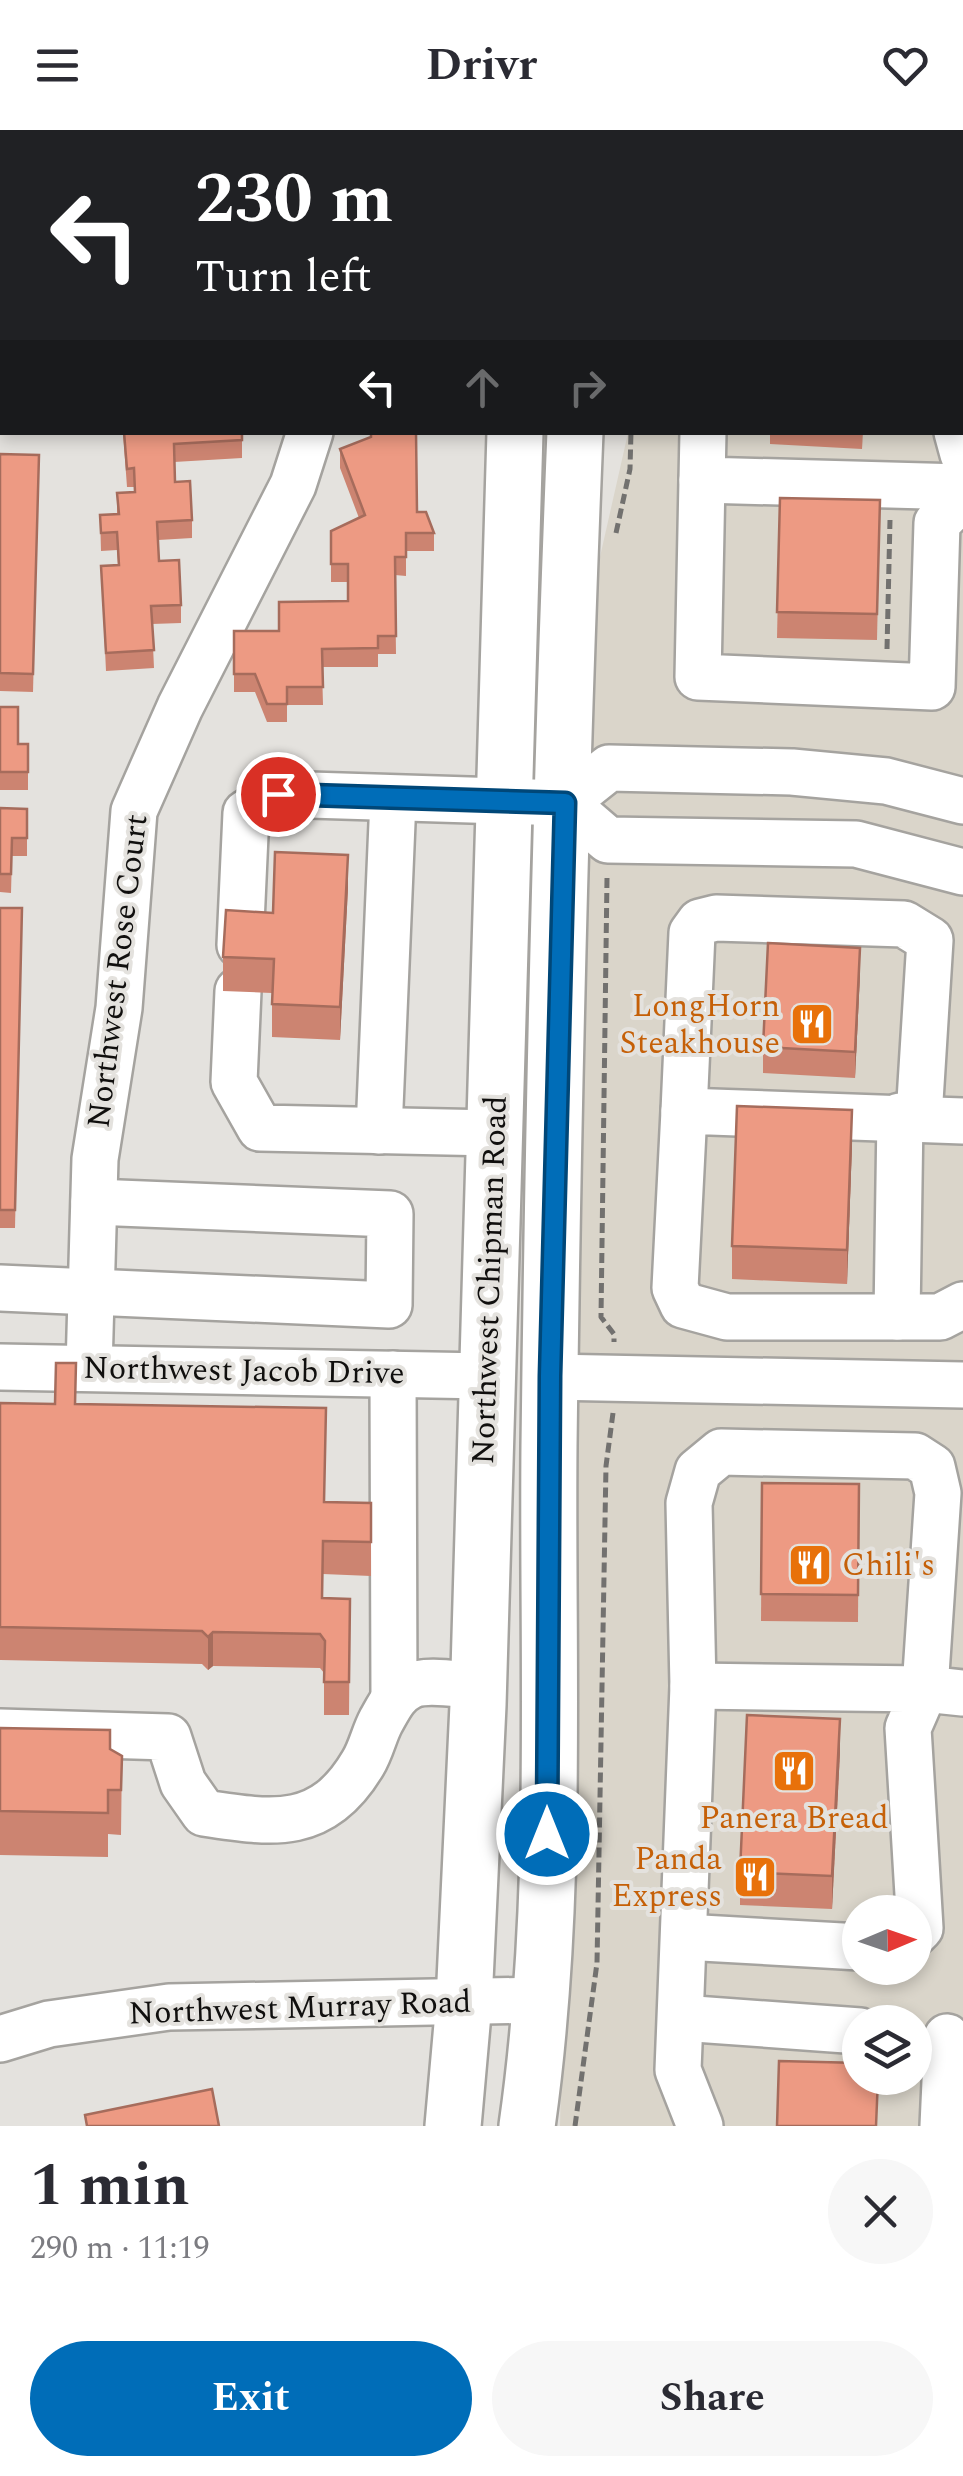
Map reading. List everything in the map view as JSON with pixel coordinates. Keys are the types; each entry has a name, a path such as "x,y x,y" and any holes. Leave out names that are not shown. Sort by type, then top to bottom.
{"main road":[{"name":"Northwest Chipman Road","path":"453,2126 464,2002 478,1686 515,435"},
{"name":"Northwest Chipman Road","path":"527,2126 542,2000 547,1902 550,1376 575,435"},
{"path":"488,1376 520,1407 549,1490"}],"street":[{"name":"Northwest Rose Court","path":"89,1368 95,1159 119,1008 134,811 180,707 293,484 309,435"},
{"path":"703,435 698,676 932,687 937,523 963,497"},
{"path":"702,480 963,488"},
{"path":"240,945 246,813 278,794 565,803 609,768 792,772 886,782 963,800"},
{"path":"379,1131 393,800"},
{"path":"565,803 608,840 856,844 963,872"},
{"path":"897,1317 909,1116 930,940 904,924 716,918 700,922 692,932 675,1288 684,1305 727,1317 897,1317 940,1317 963,1305"},
{"path":"238,991 234,1082 260,1128 494,1134"},
{"path":"684,1111 909,1116 963,1122"},
{"path":"0,1288 389,1305 390,1214 94,1202"},
{"name":"Northwest Jacob Drive","path":"0,1366 488,1376"},
{"path":"0,1732 168,1737 183,1783 204,1813 302,1818 327,1808 342,1795 366,1758 394,1698 393,1374"},
{"path":"550,1376 963,1385"},
{"path":"700,2126 678,2070 693,1686 689,1503 698,1471 721,1452 915,1456 932,1467 938,1493 944,1691 908,1728 918,1895"},
{"path":"394,1698 421,1682 478,1686"},
{"path":"693,1686 944,1691"},
{"path":"684,1937 842,1946"},
{"name":"Northwest Murray Road","path":"0,2039 49,2024 169,2007 542,2000"},
{"path":"681,2018 842,2030"},
{"path":"942,2035 943,2126"}],"path":[{"path":"886,658 890,514"},
{"path":"607,867 601,1316 614,1334 614,1348"},
{"path":"574,2126 597,1964 606,1466 614,1404"}],"shaded area":[{"path":"628,435 963,435 963,2126 560,2126 595,579"}],"building":[{"path":"124,435 242,435 242,440 174,444 175,482 190,481 192,520 157,522 159,561 179,560 181,605 151,606 154,650 106,653 101,566 119,565 117,532 101,533 100,515 119,514 117,493 135,492 134,468 127,469"},
{"path":"416,435 417,512 426,512 434,533 406,533 406,557 395,557 396,636 378,636 378,648 322,649 323,687 287,687 287,704 267,704 255,674 234,674 234,631 279,631 279,602 348,601 348,564 331,564 331,531 365,515 340,449 371,437"},
{"path":"0,454 39,455 33,674 0,673"},
{"path":"780,498 880,500 877,614 777,612"},
{"path":"0,707 18,707 18,744 28,744 28,772 0,772"},
{"path":"0,808 27,809 27,838 12,838 11,874 0,874"},
{"path":"275,852 348,855 340,1007 272,1004 274,959 223,957 226,910 273,913"},
{"path":"0,908 22,908 15,1210 0,1210"},
{"name":"LongHorn Steakhouse","path":"768,943 860,948 855,1052 763,1047"},
{"path":"737,1106 852,1110 847,1250 732,1246"},
{"path":"56,1363 76,1363 75,1404 326,1408 324,1502 371,1503 371,1542 323,1541 322,1598 350,1599 349,1682 324,1682 325,1641 320,1634 213,1632 208,1637 202,1631 0,1627 0,1403 55,1404"},
{"name":"Chili's","path":"762,1483 859,1484 858,1595 761,1594"},
{"path":"747,1715 840,1719 832,1876 740,1872"},
{"path":"0,1728 110,1730 110,1749 122,1756 121,1790 108,1790 108,1813 0,1811"},
{"path":"779,2061 842,2063 842,2095 877,2095 876,2126 777,2126"},
{"path":"212,2089 219,2126 87,2126 85,2115"}],"place":[{"name":"LongHorn Steakhouse","path":"812,1024"},
{"name":"Chili's","path":"810,1565"},
{"name":"Panera Bread","path":"794,1771"},
{"name":"Panda Express","path":"755,1877"}],"route":[{"path":"278,794 565,803 550,1376 547,1834"}]}
